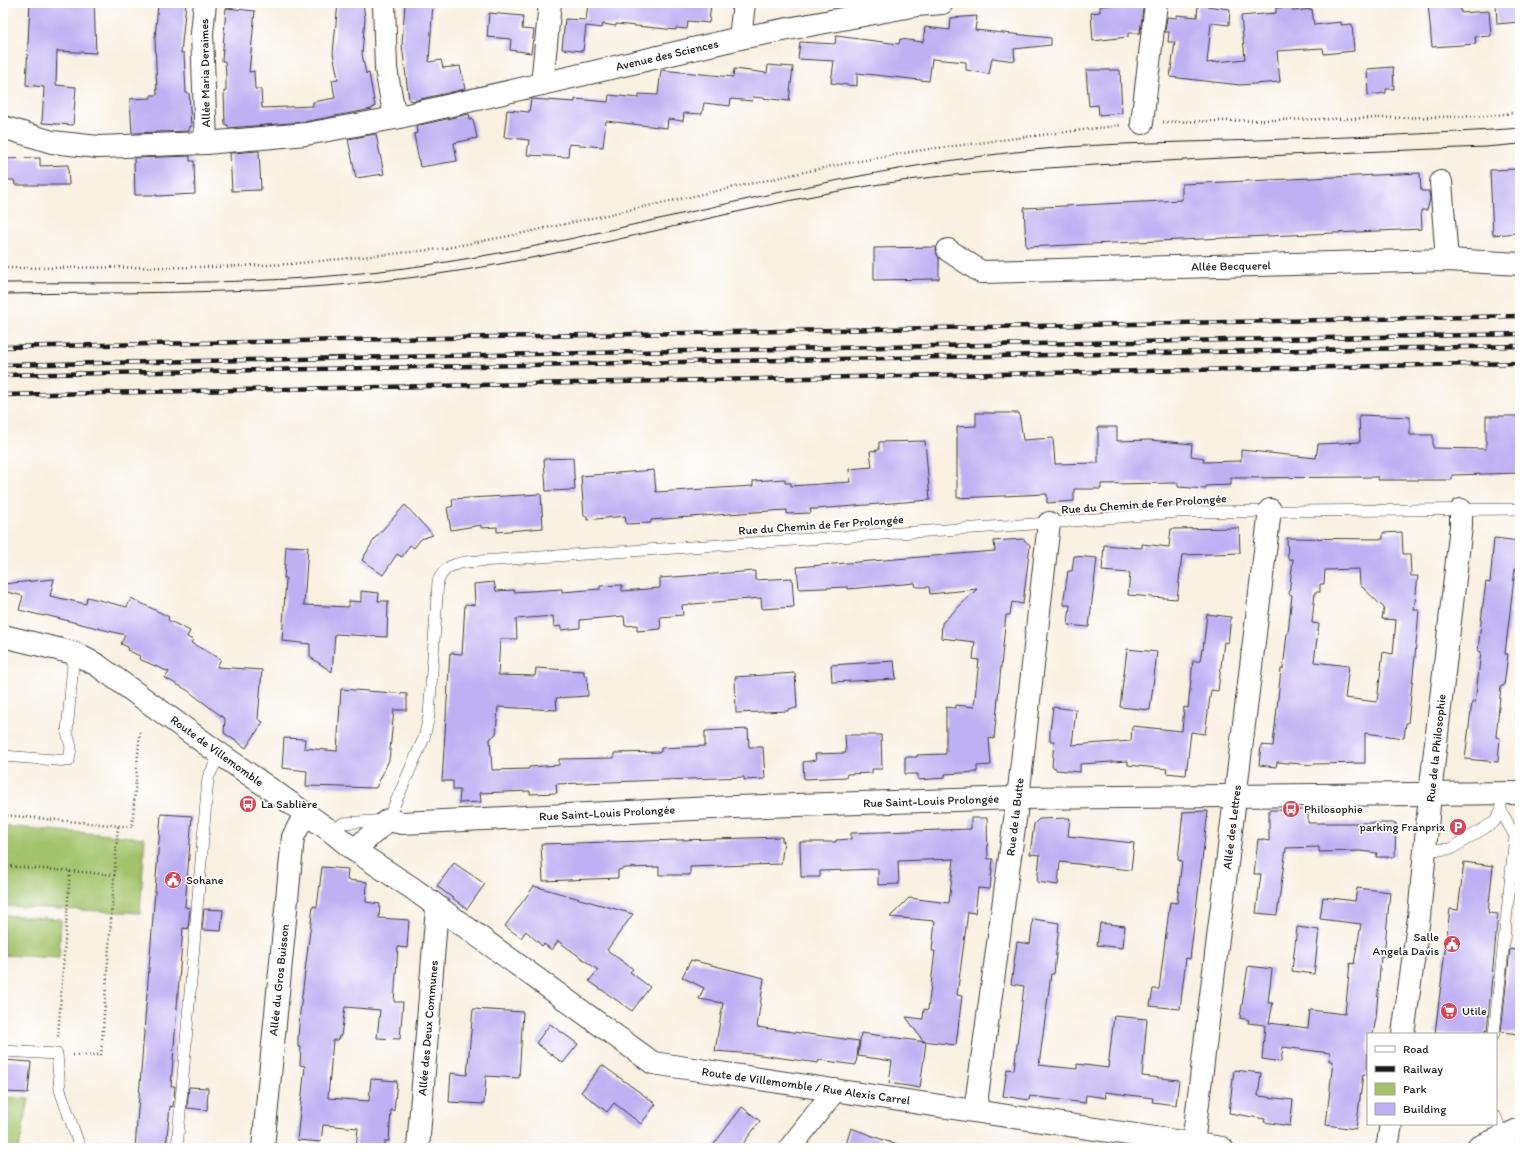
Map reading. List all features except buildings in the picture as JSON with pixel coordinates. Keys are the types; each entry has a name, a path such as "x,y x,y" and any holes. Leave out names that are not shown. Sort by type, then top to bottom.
{"street":[{"name":"Allée Maria Deraimes","path":"205,3 202,33 206,143"},
{"path":"384,3 386,69 395,118"},
{"path":"542,84 550,3"},
{"path":"740,38 744,3"},
{"name":"Avenue des Sciences","path":"3,128 52,142 98,147 206,143 306,134 395,118 740,38 917,5 942,3"},
{"path":"1142,123 1156,3"},
{"path":"1441,182 1447,260"},
{"name":"Allée Becquerel","path":"948,250 981,272 1447,260 1520,264"},
{"name":"Allée des Lettres","path":"1193,1144 1270,510"},
{"name":"Rue de la Philosophie","path":"1403,1033 1426,850 1430,794 1461,526 1461,510"},
{"name":"Rue de la Butte","path":"975,1111 1018,798 1049,523"},
{"name":"Route de Villemomble","path":"3,636 74,653 98,665 220,754 332,832 354,850 437,908"},
{"name":"Rue Saint-Louis Prolongée","path":"388,820 402,823 734,807 1018,798 1430,794 1507,799"},
{"name":"Allée du Gros Buisson","path":"263,1148 293,837 305,814"},
{"path":"354,850 388,820"},
{"name":"Route de Villemomble / Rue Alexis Carrel","path":"437,908 653,1063 1222,1148"},
{"name":"Allée des Deux Communes","path":"418,1148 437,908"},
{"path":"790,1148 835,1090"},
{"path":"1387,1148 1391,1125"},
{"path":"1477,1148 1506,1128"}],"lane":[{"name":"Rue du Chemin de Fer Prolongée","path":"388,820 424,738 429,716 438,581 443,572 450,565 472,562 1049,523 1178,512 1520,509"},
{"path":"3,756 69,761 71,746 67,732 74,653"},
{"path":"177,1148 208,778 220,754"},
{"path":"1426,850 1451,848 1494,822 1507,799"},
{"path":"1494,1033 1515,836 1507,799"},
{"path":"332,832 343,823 388,820"},
{"path":"3,1050 57,1054 60,1090 80,1148"}],"path":[{"path":"3,268 215,267 290,264 441,249 514,235 832,166 922,150 1142,123 1488,116 1520,112"},
{"path":"3,815 132,827 140,730"},
{"path":"70,871 57,1054 100,1055 118,826"},
{"path":"3,866 114,875"}],"green space":[{"path":"3,826 145,838 140,913 3,906"},
{"path":"3,915 61,919 59,958 3,955"},
{"path":"3,1097 29,1099 19,1148 3,1148"}],"tram line":[{"path":"3,283 233,281 325,276 392,270 541,245 737,201 868,174 1000,154 1067,147 1355,137 1520,128"},
{"path":"3,294 221,291 330,286 384,281 497,265 791,200 850,189 956,175 1145,162 1486,147 1520,144"}],"railway":[{"path":"3,347 1520,316"},
{"path":"3,365 1520,334"},
{"path":"3,375 1520,346"},
{"path":"3,395 1520,363"}],"place":[{"name":"La Sablière","path":"248,804"},
{"name":"Philosophie","path":"1291,809"},
{"name":"parking Franprix","path":"1458,827"},
{"name":"Sohane","path":"173,880"},
{"name":"Salle Angela Davis","path":"1452,944"},
{"name":"Utile","path":"1449,1011"}]}
